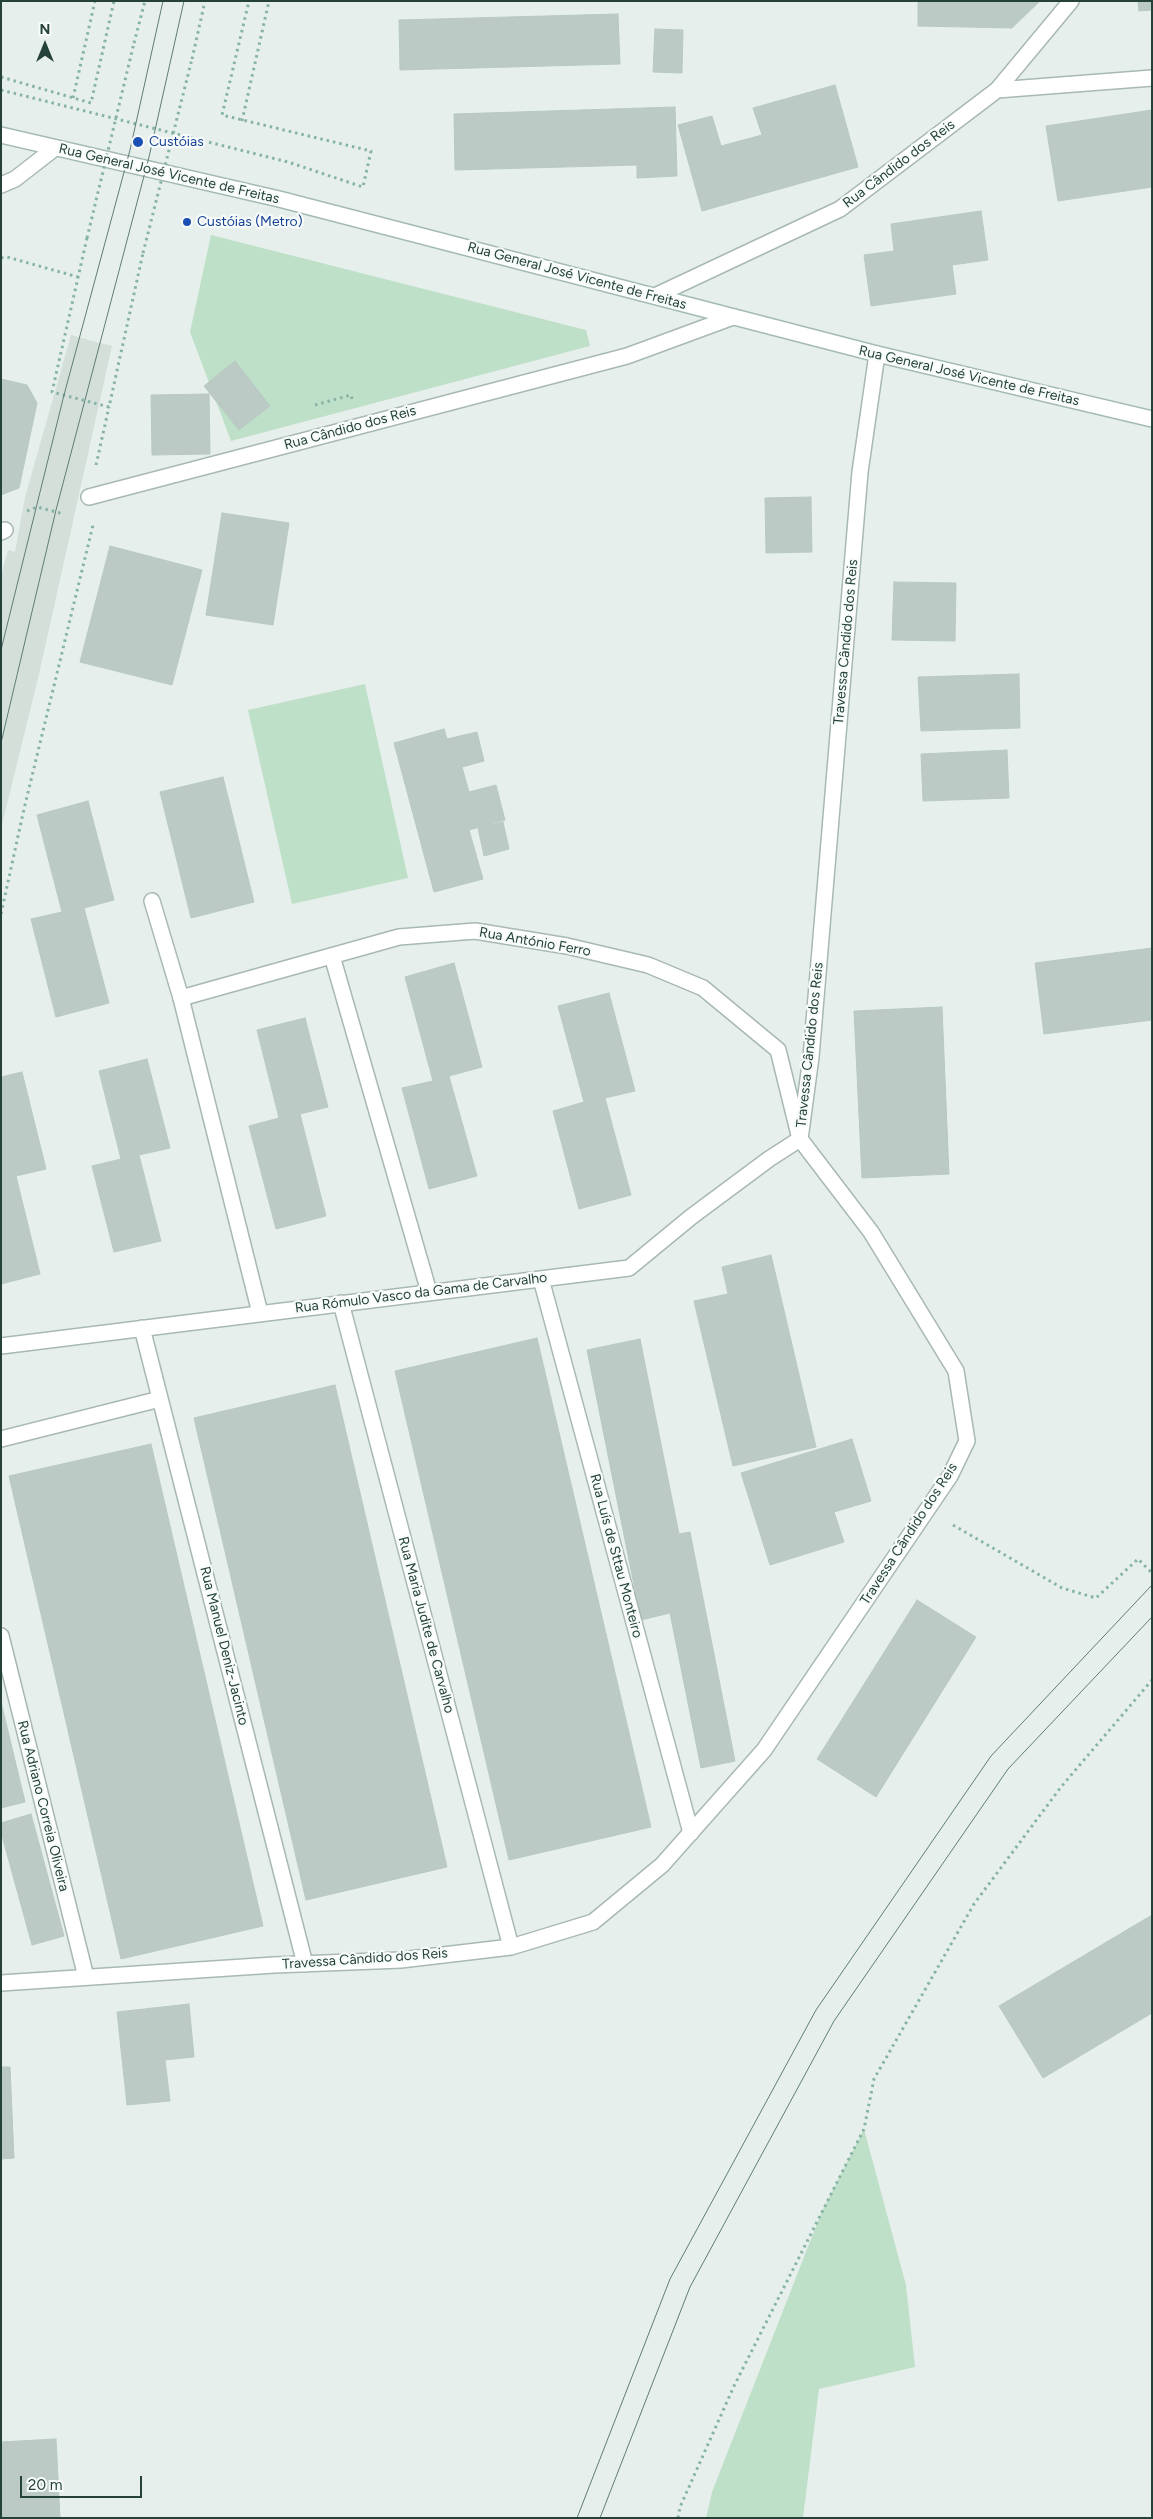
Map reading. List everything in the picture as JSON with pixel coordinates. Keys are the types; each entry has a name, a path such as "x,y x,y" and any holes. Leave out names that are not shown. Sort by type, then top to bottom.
{"street":[{"name":"Rua Cândido dos Reis","path":"654,296 840,209 997,90 1071,1"},
{"path":"997,90 1152,78"},
{"name":"Rua General José Vicente de Freitas","path":"1,135 279,199 878,354 1152,420"},
{"path":"1,185 15,179 55,148"},
{"name":"Rua Cândido dos Reis","path":"95,495 627,356 733,317"},
{"name":"Travessa Cândido dos Reis","path":"1,1983 305,1964 401,1960 511,1947 593,1922 662,1864 764,1750 950,1476 967,1441 956,1370 871,1232 800,1139 811,1057 860,472 878,354"},
{"path":"152,901 181,998 260,1313"},
{"name":"Rua António Ferro","path":"181,998 399,937 475,931 567,946 648,965 703,988 778,1050 800,1139"},
{"path":"332,956 430,1292"},
{"name":"Rua Rómulo Vasco da Gama de Carvalho","path":"1,1346 629,1268 691,1217 769,1159 800,1139"},
{"name":"Rua Luís de Sttau Monteiro","path":"541,1279 691,1833"},
{"name":"Rua Maria Judite de Carvalho","path":"341,1303 511,1947"},
{"name":"Rua Manuel Deniz-Jacinto","path":"142,1328 305,1964"},
{"path":"1,1439 160,1399"},
{"name":"Rua Adriano Correia Oliveira","path":"1,1636 86,1977"}],"path":[{"path":"73,98 95,1"},
{"path":"1,77 91,103 114,1"},
{"path":"109,407 52,392 87,238 145,1"},
{"path":"1,914 95,495 109,407 205,1"},
{"path":"1,90 288,162 363,187 370,151 222,115 249,1"},
{"path":"242,120 269,1"},
{"path":"1,258 7,257 78,277"},
{"path":"3,531 20,534 26,511 37,507 56,510 82,522 95,495"},
{"path":"927,1510 1062,1588 1096,1598 1138,1558 1152,1573"},
{"path":"678,2518 680,2506 734,2386 864,2129 874,2079 974,1904 1061,1787 1152,1680"}],"shaded area":[{"path":"71,335 112,346 39,674 1,829 1,576 8,550 15,552 25,497"}],"green space":[{"path":"211,235 586,330 590,346 231,441 190,332"},
{"path":"365,684 408,878 292,904 248,710"},
{"path":"864,2129 906,2285 915,2367 819,2389 803,2518 706,2518 712,2492 822,2211"}],"building":[{"path":"918,1 1040,1 1012,28 918,26"},
{"path":"1138,1 1152,1 1152,10 1139,11"},
{"path":"618,14 620,64 400,70 399,20"},
{"path":"655,29 683,30 682,73 653,72"},
{"path":"835,85 858,167 702,211 678,125 712,116 721,146 762,135 753,108"},
{"path":"675,107 677,176 637,178 637,165 455,170 454,114"},
{"path":"1152,110 1152,187 1058,201 1046,126"},
{"path":"981,211 988,260 952,265 956,294 871,306 864,255 894,251 891,224"},
{"path":"235,361 270,406 239,430 204,386"},
{"path":"1,379 27,385 37,403 19,488 1,495"},
{"path":"209,394 210,454 152,455 151,395"},
{"path":"811,497 812,552 766,553 765,498"},
{"path":"222,513 289,523 273,625 206,615"},
{"path":"110,546 202,570 172,685 80,662"},
{"path":"894,582 956,583 955,641 892,640"},
{"path":"1019,674 1020,728 921,731 918,677"},
{"path":"444,729 447,739 477,732 484,761 462,767 469,792 496,785 505,820 469,830 483,879 434,892 394,743"},
{"path":"1007,750 1009,798 923,801 921,754"},
{"path":"223,777 254,902 191,918 160,792"},
{"path":"88,801 114,900 84,908 109,1003 56,1017 31,919 62,912 37,815"},
{"path":"503,822 509,849 484,856 478,828"},
{"path":"1152,948 1152,1020 1044,1034 1035,963"},
{"path":"454,963 482,1067 449,1076 477,1176 429,1189 402,1088 433,1081 405,977"},
{"path":"609,993 635,1091 605,1098 631,1195 579,1209 553,1111 584,1102 558,1006"},
{"path":"942,1007 949,1174 862,1178 854,1011"},
{"path":"305,1018 328,1107 300,1114 326,1216 276,1229 249,1126 279,1118 257,1030"},
{"path":"147,1059 170,1148 139,1155 161,1241 114,1252 92,1166 121,1159 99,1071"},
{"path":"22,1072 46,1169 16,1176 40,1274 1,1284 1,1077"},
{"path":"771,1255 816,1447 733,1466 694,1301 728,1294 722,1267"},
{"path":"537,1338 651,1827 509,1860 395,1371"},
{"path":"640,1339 679,1534 690,1532 735,1761 701,1768 670,1613 641,1620 587,1350"},
{"path":"335,1385 447,1867 306,1900 194,1418"},
{"path":"852,1439 871,1501 834,1512 844,1542 770,1565 741,1473"},
{"path":"151,1444 263,1926 121,1959 9,1476"},
{"path":"917,1600 976,1637 876,1797 817,1759"},
{"path":"1,1702 25,1802 1,1808"},
{"path":"31,1814 64,1936 32,1945 1,1832 1,1823"},
{"path":"1152,1915 1152,2013 1043,2078 999,2006"},
{"path":"189,2004 194,2057 165,2060 170,2101 127,2105 117,2012"},
{"path":"1,2067 10,2067 14,2158 1,2159"},
{"path":"56,2439 60,2518 1,2518 1,2442"}],"tram line":[{"path":"1,650 64,395 130,150 163,1"},
{"path":"1,743 56,510 149,157 184,1"},
{"path":"577,2518 670,2279 816,2010 991,1756 1152,1585"},
{"path":"600,2518 690,2287 834,2021 1008,1769 1152,1617"}],"place":[{"name":"Custóias","path":"138,142"},
{"name":"Custóias (Metro)","path":"187,222"}]}
